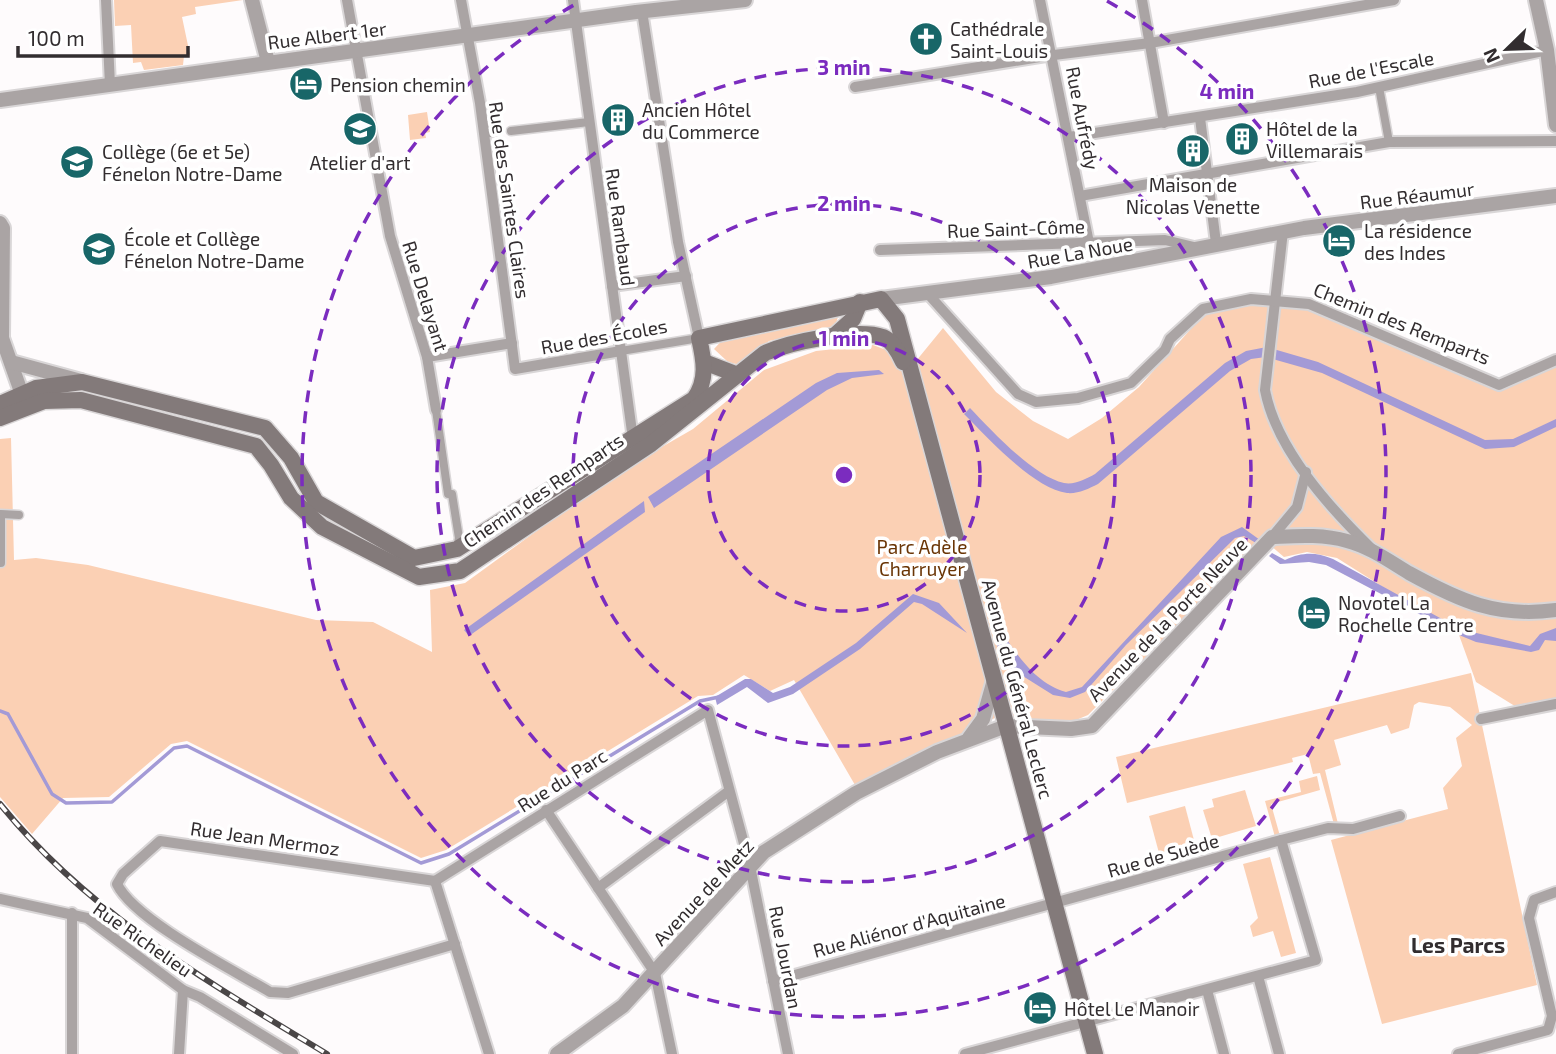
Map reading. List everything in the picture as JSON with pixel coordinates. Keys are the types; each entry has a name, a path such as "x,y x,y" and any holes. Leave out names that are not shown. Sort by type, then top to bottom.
{"main road":[{"path":"699,338 881,299"},
{"name":"Avenue du Général Leclerc","path":"881,299 897,319 912,384 1095,1054"},
{"path":"833,337 852,319 859,302"},
{"name":"Chemin des Remparts","path":"0,404 81,400 256,446 291,498 322,527 419,577 460,571 651,444 765,353 780,347 833,337 882,337 895,348 912,384"},
{"name":"Chemin des Remparts","path":"0,418 24,401 82,382 265,428 291,458 316,502 414,558 457,549 694,399 704,383 704,362 699,338"},
{"path":"704,362 738,374"}],"street":[{"path":"106,0 110,85"},
{"path":"252,0 268,62"},
{"name":"Rue Delayant","path":"347,0 390,236 427,357 448,494 452,494 457,549"},
{"name":"Rue des Saintes Claires","path":"461,0 489,133 515,369"},
{"name":"Rue Rambaud","path":"573,0 633,439"},
{"name":"Rue Albert 1er","path":"0,100 642,11 745,0"},
{"name":"Rue Aufrédy","path":"1040,0 1089,243"},
{"path":"1142,0 1164,124"},
{"path":"855,87 1053,55 1150,43 1394,0"},
{"path":"1536,0 1547,50 1556,125"},
{"path":"642,11 668,184 699,338"},
{"name":"Rue de l'Escale","path":"1069,137 1379,88 1547,50"},
{"path":"1379,88 1389,142"},
{"path":"1200,118 1216,243"},
{"path":"511,131 589,122"},
{"path":"1080,195 1389,142 1556,141"},
{"name":"Rue Réaumur","path":"1283,231 1556,196"},
{"path":"0,223 3,228 2,338 24,401"},
{"path":"1283,231 1267,379 1268,406 1281,435 1328,507 1376,553"},
{"name":"Rue La Noue","path":"881,299 929,295 1117,265 1169,256 1194,247 1283,231"},
{"name":"Rue Saint-Côme","path":"880,250 1165,240 1194,247"},
{"path":"612,286 686,276"},
{"name":"Chemin des Remparts","path":"929,295 1018,394 1036,402 1077,398 1130,383 1165,350 1170,339 1203,309 1251,299 1310,304 1499,385 1556,360"},
{"name":"Rue des Écoles","path":"515,369 699,338"},
{"path":"427,357 512,344"},
{"name":"Chemin des Remparts","path":"11,362 82,382"},
{"path":"1272,537 1297,508 1306,472"},
{"path":"1,563 1,514 19,515"},
{"path":"1272,537 1312,536 1347,541 1376,553 1473,605 1517,614 1556,610"},
{"name":"Avenue de la Porte Neuve","path":"1006,726 1071,729 1092,726 1272,537"},
{"path":"968,739 983,719 994,680"},
{"path":"1481,719 1556,704"},
{"name":"Rue Jourdan","path":"708,710 750,866 788,1054"},
{"name":"Rue du Parc","path":"435,881 708,710"},
{"name":"Avenue de Metz","path":"557,1054 609,1018 655,973 764,852 856,793 968,739 1006,726"},
{"path":"598,888 729,791"},
{"path":"546,810 655,973 672,1054"},
{"name":"Rue de Suède","path":"1055,904 1328,828 1353,829 1400,816"},
{"path":"965,1054 1316,960 1281,840"},
{"name":"Rue Jean Mermoz","path":"435,881 160,841 123,874 117,884 121,893 155,922 270,992 288,993 455,944"},
{"path":"435,881 489,1054"},
{"path":"1458,1054 1548,1030 1552,1016 1530,918 1534,900 1556,892"},
{"name":"Rue Richelieu","path":"0,899 87,918 183,990 200,997 293,1054"},
{"name":"Rue Aliénor d'Aquitaine","path":"773,981 1055,904"},
{"path":"72,913 72,1054"},
{"path":"1258,976 1279,1054"},
{"path":"179,1054 183,990"},
{"path":"1208,990 1224,1054"}],"green space":[{"path":"114,0 243,0 195,7 196,14 182,17 190,55 184,56 183,65 144,70 141,62 133,63 131,25 115,26"},
{"path":"427,112 430,132 425,133 426,138 410,140 408,115"},
{"name":"Parc Adèle Charruyer","path":"1251,304 1308,309 1499,390 1556,365 1556,702 1518,708 1476,682 1459,635 1337,558 1307,552 1284,557 1263,539 1088,715 1069,723 1047,726 1001,715 855,785 794,680 770,691 744,675 713,695 698,696 446,850 421,858 187,741 171,744 109,797 63,798 32,834 0,797 0,439 11,438 14,560 36,558 88,565 316,620 373,622 432,652 430,590 465,583 615,474 693,429 764,370 816,351 873,345 916,361 943,328 996,392 1033,421 1068,439 1102,418 1139,387 1206,312"},
{"path":"839,314 835,326 769,341 740,365 728,362 714,349 727,335"},
{"path":"1471,673 1537,985 1382,1024 1331,840 1448,809 1443,788 1462,766 1456,738 1472,725 1450,707 1419,702 1414,705 1409,728 1391,734 1387,725 1334,740 1341,765 1325,770 1339,828 1335,828 1320,773 1313,774 1308,754 1292,758 1293,762 1127,803 1116,757"},
{"path":"1317,776 1320,790 1271,804 1280,836 1275,837 1265,801 1301,792 1299,781"},
{"path":"1245,790 1256,826 1212,839 1203,810 1214,807 1212,799"},
{"path":"1185,806 1195,844 1159,853 1149,816"},
{"path":"1270,857 1296,953 1281,957 1273,931 1253,937 1250,926 1258,918 1243,864"}],"shaded area":[{"path":"1267,347 1318,362 1485,440 1513,439 1556,419 1556,427 1514,447 1485,449 1322,373 1266,357 1251,359 1230,371 1098,484 1083,491 1067,493 1054,489 1026,473 964,414 970,408 1014,452 1040,472 1064,483 1076,482 1095,474 1225,363 1246,351"},
{"path":"879,370 884,374 852,378 827,390 654,508 648,497 816,383 837,373"},
{"path":"644,501 645,512 469,636 464,630"},
{"path":"1242,527 1260,540 1256,543 1244,536 1235,538 1126,645 1085,692 1070,698 1053,695 1002,663 992,627 996,625 1026,664 1044,681 1066,692 1082,687 1221,537"},
{"path":"1272,553 1285,560 1309,554 1333,559 1460,629 1530,646 1540,634 1556,628 1556,641 1545,640 1539,650 1531,652 1476,642 1326,565 1309,562 1280,564 1269,556"},
{"path":"913,594 939,603 967,633 922,604 914,602 860,649 793,694 768,703 747,687 717,705 715,697 745,679 751,679 773,693 790,687 856,643"}],"waterway":[{"path":"0,711 8,714 52,794 66,803 112,802 174,748 187,746 421,863 449,854 700,701 719,697"}],"railway":[{"path":"0,804 35,843 111,912 195,972 327,1054"}],"place":[{"name":"Cathédrale Saint-Louis","path":"926,39"},
{"name":"Pension chemin","path":"306,84"},
{"name":"Ancien Hôtel du Commerce","path":"618,120"},
{"name":"Atelier d'art","path":"360,129"},
{"name":"Hôtel de la Villemarais","path":"1242,139"},
{"name":"Maison de Nicolas Venette","path":"1193,151"},
{"name":"Collège (6e et 5e) Fénelon Notre-Dame","path":"77,162"},
{"name":"La résidence des Indes","path":"1339,241"},
{"name":"École et Collège Fénelon Notre-Dame","path":"99,249"},
{"name":"Novotel La Rochelle Centre","path":"1314,613"},
{"name":"Hôtel Le Manoir","path":"1040,1008"}],"district":[{"name":"Les Parcs","path":"1458,944"}]}
